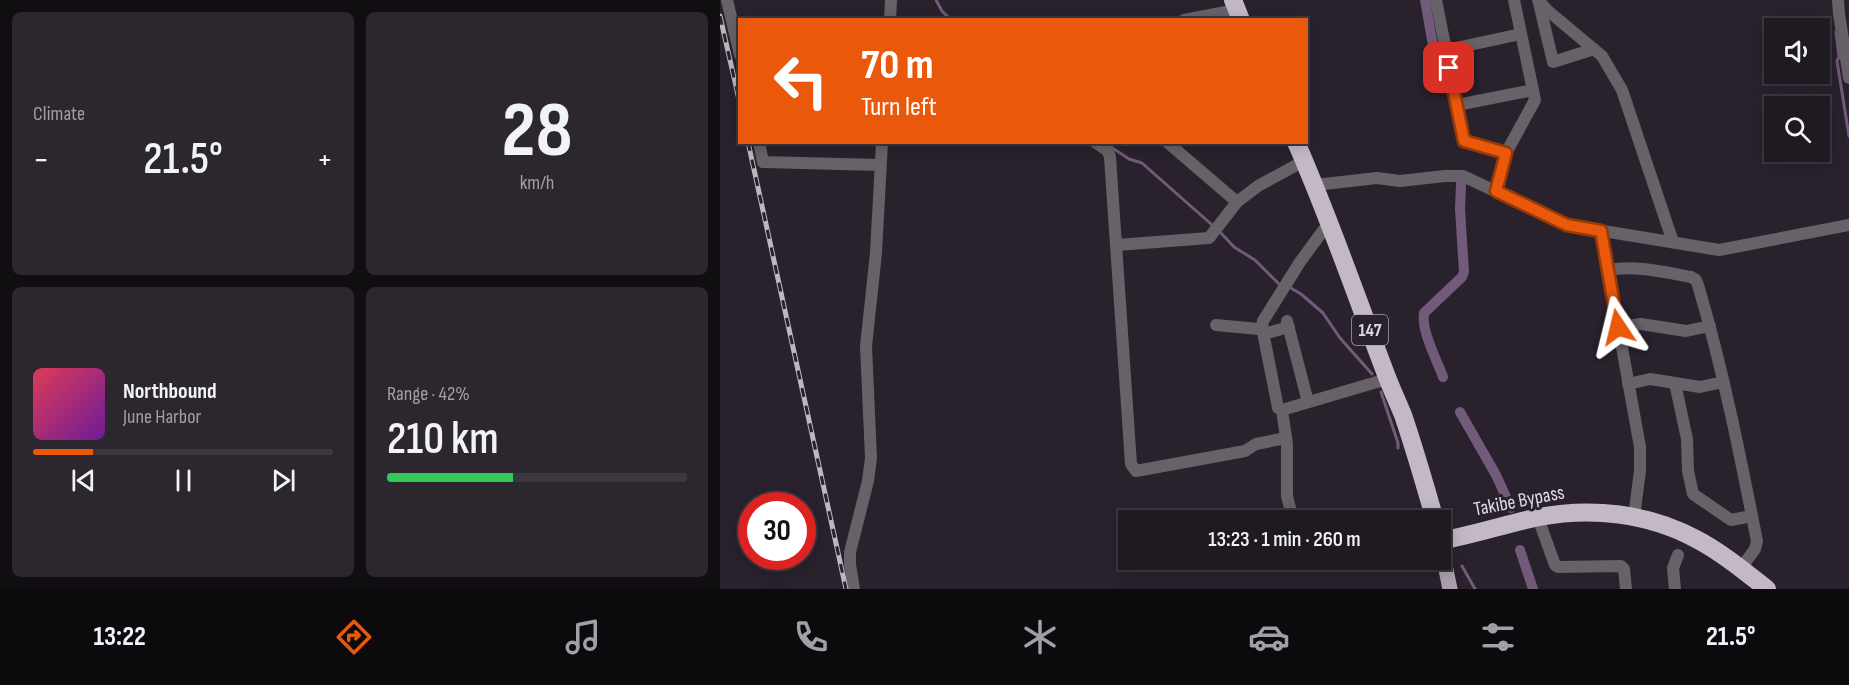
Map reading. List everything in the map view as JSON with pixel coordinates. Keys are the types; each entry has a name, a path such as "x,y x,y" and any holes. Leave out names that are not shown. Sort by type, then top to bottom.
{"highway":[{"name":"147","path":"1297,144 1402,413 1432,510"},
{"name":"Takibe Bypass","path":"1451,538 1558,514 1593,513 1634,517 1694,537 1741,568 1767,589"}],"main road":[{"path":"1446,570 1450,589"}],"street":[{"path":"727,0 738,47"},
{"path":"890,18 891,0"},
{"path":"1496,191 1506,153 1535,100 1514,0"},
{"path":"1838,0 1849,78"},
{"path":"1439,1 1464,141 1506,153"},
{"path":"1538,1 1602,56 1622,90 1673,242"},
{"path":"1538,1 1553,62 1594,49"},
{"path":"1194,18 1237,9"},
{"path":"1446,50 1521,34"},
{"path":"1457,105 1533,90"},
{"path":"760,144 764,162 879,165"},
{"path":"854,589 850,552 868,481 871,458 866,346 876,253 882,144"},
{"path":"1098,144 1108,151 1110,157 1131,464 1136,471 1245,451 1256,444 1286,438"},
{"path":"1169,144 1237,201"},
{"path":"1117,245 1209,238 1237,201 1258,186 1304,161"},
{"path":"1314,185 1377,178 1400,182 1455,175 1464,176 1567,225 1719,250 1849,225"},
{"path":"1290,510 1287,496 1286,438 1282,410 1278,408 1263,321 1325,228 1330,225"},
{"path":"1601,231 1640,447 1640,471 1634,517"},
{"path":"1608,270 1625,267 1646,269 1696,280 1710,326 1757,541 1755,549 1741,568"},
{"path":"1216,325 1258,329 1267,333 1288,324 1308,402"},
{"path":"1618,327 1641,324 1686,331 1710,326"},
{"path":"1282,410 1387,379"},
{"path":"1628,384 1650,380 1700,387 1723,382"},
{"path":"1675,383 1688,439 1688,471 1693,494 1731,520 1752,516"},
{"path":"1538,518 1555,565 1558,567 1621,566 1625,573 1626,589"},
{"path":"1675,589 1673,568 1678,555"}],"waterway":[{"path":"936,0 949,18"},
{"path":"1425,0 1435,57"},
{"path":"1836,32 1839,57 1837,61 1849,136"},
{"path":"1111,147 1129,159 1142,163 1211,224"},
{"path":"1443,377 1427,337 1424,313 1462,277 1464,272 1460,209 1461,184"},
{"path":"1221,233 1234,247 1255,260 1280,285"},
{"path":"1289,287 1323,313 1340,338 1372,374"},
{"path":"1381,392 1398,448"},
{"path":"1460,412 1496,475 1511,508"},
{"path":"1520,550 1533,589"},
{"path":"1462,566 1475,589"}],"railway":[{"path":"720,16 738,95"},
{"path":"748,144 846,589"}],"route":[{"path":"1449,68 1464,141 1506,153 1496,191 1567,225 1601,231 1618,327"}]}
